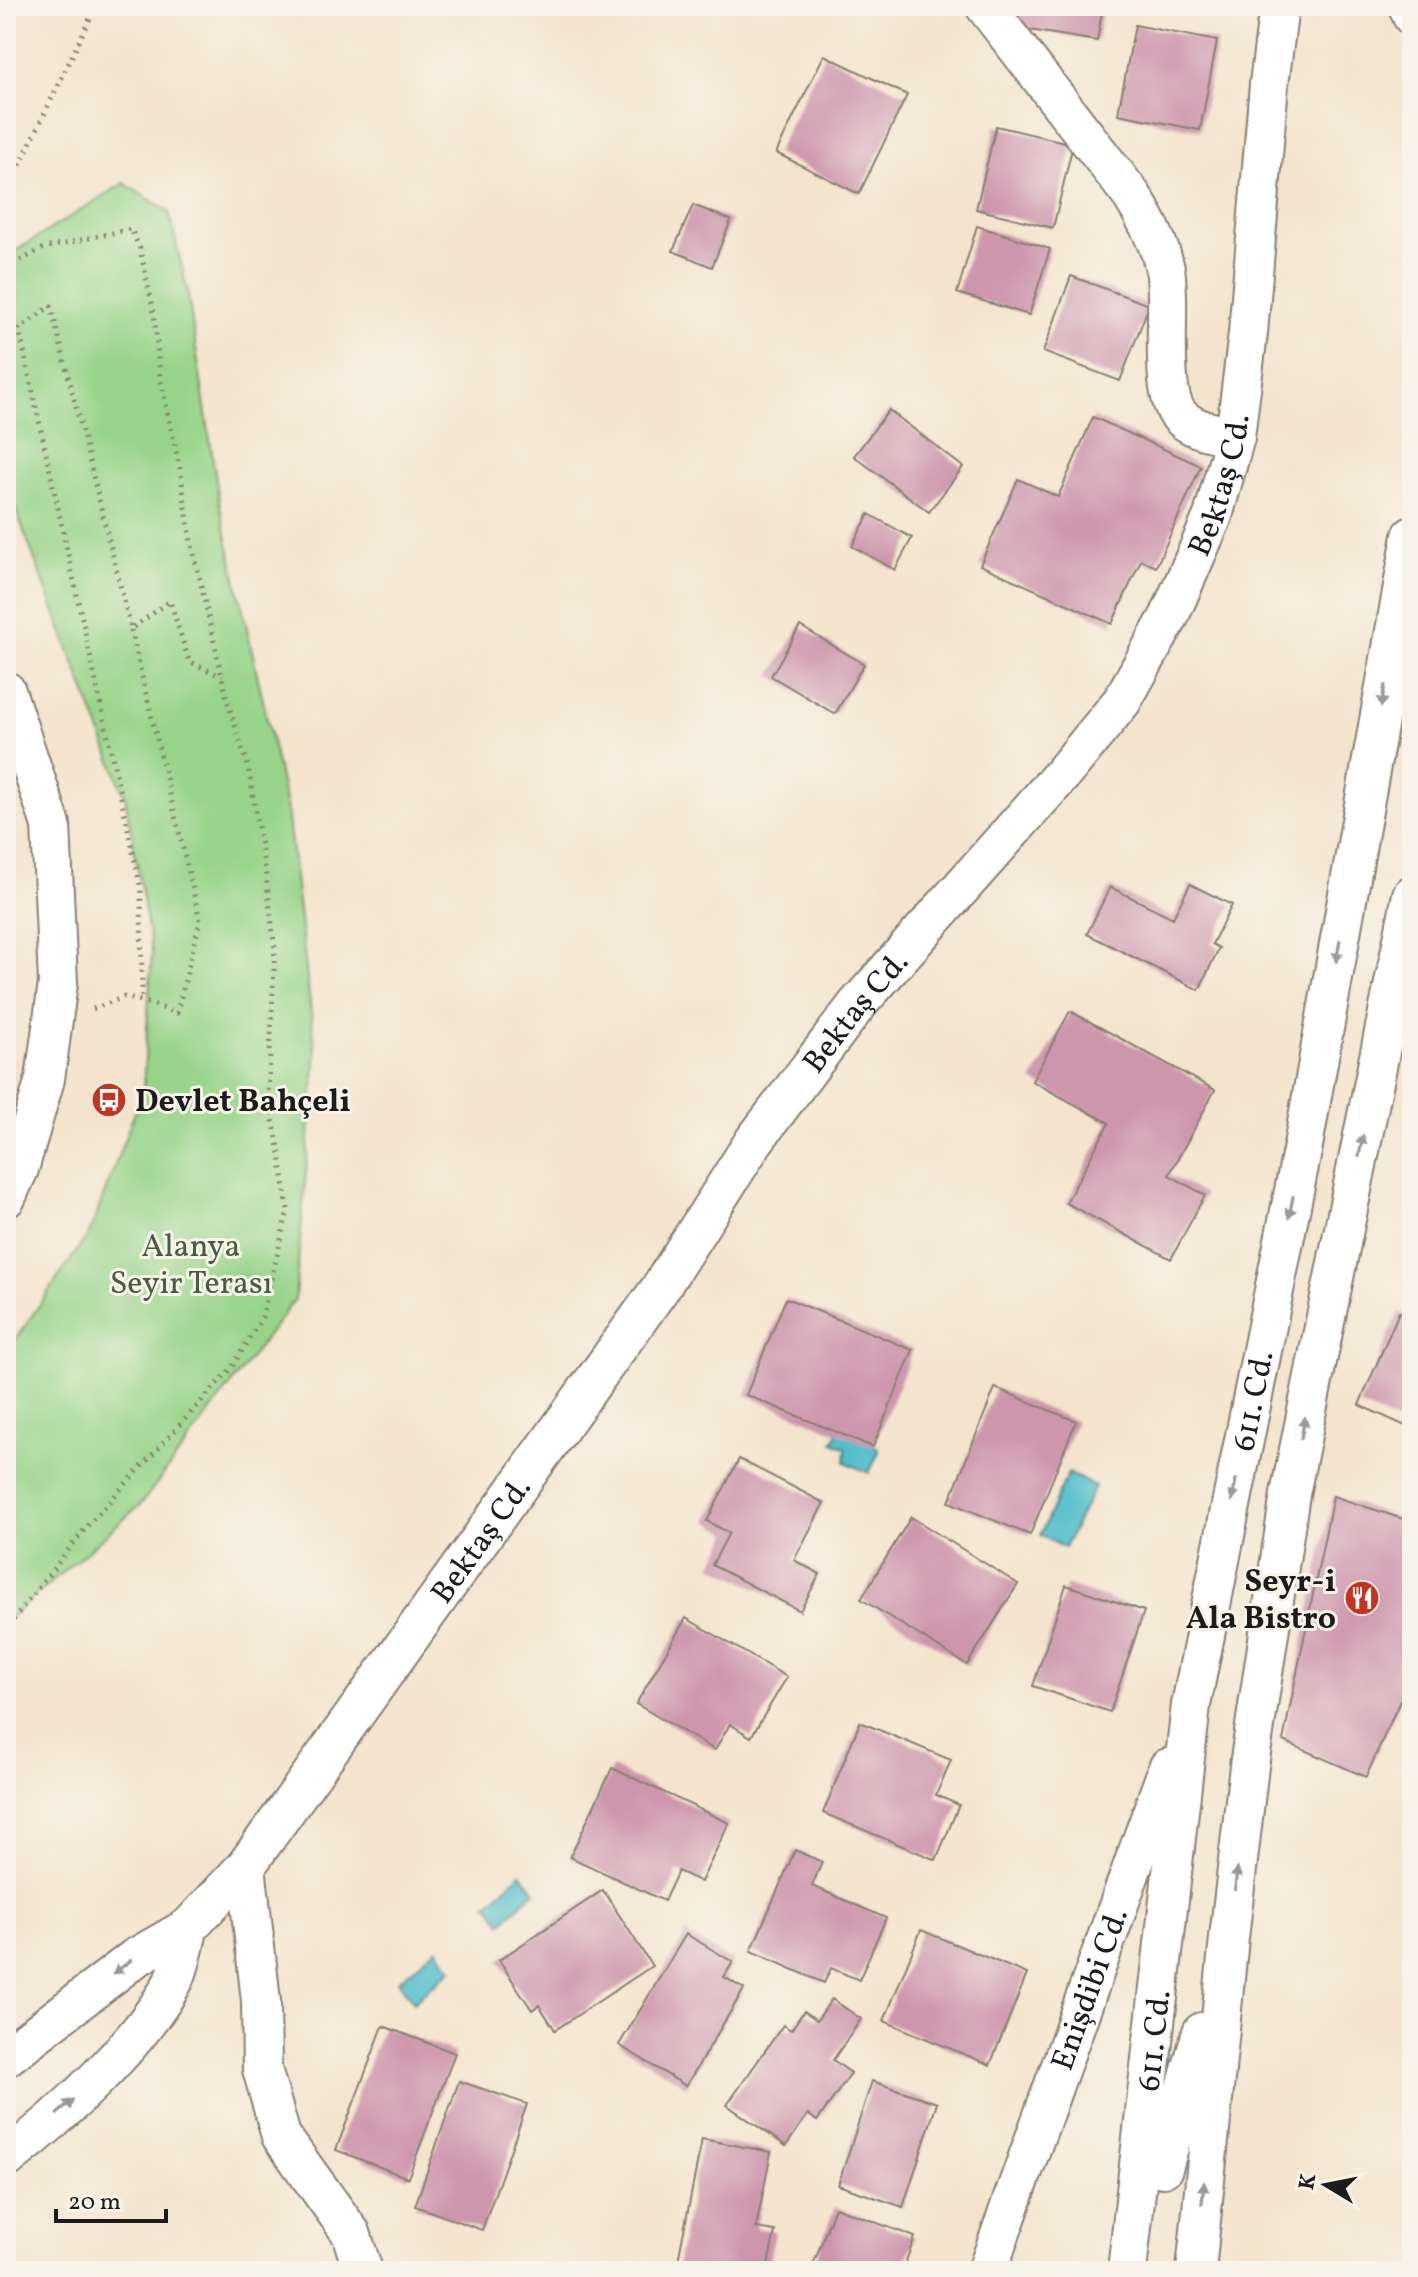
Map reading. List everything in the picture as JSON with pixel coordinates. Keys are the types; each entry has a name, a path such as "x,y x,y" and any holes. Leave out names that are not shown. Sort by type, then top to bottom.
{"street":[{"path":"985,6 1132,196 1148,222 1159,250 1167,287 1169,385 1173,405 1188,423 1199,429 1235,437"},
{"name":"Bektaş Cd.","path":"189,1927 246,1866 659,1290 764,1128 857,1005 1064,772 1122,701 1169,617 1213,516 1235,437 1279,6"},
{"path":"1408,6 1412,16"},
{"name":"611. Cd.","path":"1127,2271 1191,1705 1303,1146 1412,536"},
{"path":"6,691 51,825 58,983 45,1079 19,1169 6,1198"},
{"name":"611. Cd.","path":"1196,2271 1249,1766 1290,1494 1412,895"},
{"name":"Enişdibi Cd.","path":"987,2271 1191,1705"},
{"path":"246,1866 261,2001 262,2069 281,2136 351,2233 363,2271"},
{"path":"6,2057 135,1958 189,1927"},
{"path":"6,2159 97,2077 149,2019 175,1978 189,1927"},
{"path":"1163,2168 1229,1938"}],"path":[{"path":"6,194 96,6"},
{"path":"6,268 44,248 131,229 140,249 154,313 160,377 180,469 191,541 222,677 248,766 268,891 275,949 268,1096 288,1210 262,1317 231,1369 98,1514 6,1629"},
{"path":"52,1025 124,997 177,1013 200,920 51,306 19,329 141,889 142,1001"},
{"path":"131,629 170,601 189,661 222,677"}],"green space":[{"name":"Alanya Seyir Terası","path":"124,183 169,212 187,289 220,506 287,810 316,1055 295,1299 141,1504 6,1621 6,1353 90,1232 143,1090 152,952 125,796 6,484 6,257"}],"water":[{"path":"841,1425 878,1448 869,1473 845,1462 846,1448 833,1442"},
{"path":"1068,1473 1095,1486 1064,1548 1040,1535"},
{"path":"521,1873 535,1891 502,1923 488,1904"},
{"path":"437,1948 452,1969 413,2002 398,1981"}],"building":[{"path":"1009,6 1103,6 1097,41 1006,26"},
{"path":"1135,25 1217,41 1200,130 1118,114"},
{"path":"824,55 907,95 859,194 776,153"},
{"path":"996,126 1073,144 1053,228 976,209"},
{"path":"693,205 731,220 712,267 673,251"},
{"path":"977,226 1050,249 1029,315 957,293"},
{"path":"1071,276 1149,305 1120,381 1043,352"},
{"path":"889,410 963,467 929,512 854,456"},
{"path":"1093,417 1201,466 1156,567 1141,560 1112,624 980,565 1018,479 1058,497"},
{"path":"869,514 912,538 895,570 852,546"},
{"path":"800,626 864,664 835,714 771,676"},
{"path":"1190,884 1232,905 1212,944 1219,948 1199,990 1087,934 1110,887 1173,918"},
{"path":"1070,1011 1215,1090 1169,1175 1205,1195 1171,1259 1066,1203 1109,1123 1032,1081"},
{"path":"786,1298 913,1350 873,1447 746,1395"},
{"path":"1399,1312 1412,1318 1412,1429 1359,1405"},
{"path":"995,1388 1076,1421 1030,1535 949,1502"},
{"path":"739,1459 824,1503 794,1560 820,1574 800,1611 712,1565 729,1533 707,1521"},
{"name":"Seyr-i Ala Bistro","path":"1333,1496 1412,1522 1412,1674 1366,1777 1283,1741"},
{"path":"911,1517 1018,1584 967,1665 861,1599"},
{"path":"1066,1585 1144,1611 1110,1712 1033,1686"},
{"path":"686,1618 787,1677 751,1737 730,1724 715,1750 636,1704"},
{"path":"860,1722 951,1760 936,1795 959,1805 936,1860 823,1813"},
{"path":"612,1768 729,1823 701,1882 678,1871 664,1901 570,1857"},
{"path":"795,1850 822,1862 812,1886 886,1918 859,1980 831,1968 824,1983 751,1951"},
{"path":"603,1890 652,1966 555,2030 539,2005 532,2010 499,1960"},
{"path":"921,1930 1027,1974 990,2065 884,2021"},
{"path":"686,1934 733,1962 724,1977 744,1989 686,2086 619,2045"},
{"path":"832,1999 861,2019 833,2060 851,2073 817,2121 808,2114 786,2146 727,2105 783,2025 791,2030 804,2011 817,2020"},
{"path":"383,2026 455,2053 408,2178 336,2150"},
{"path":"459,2081 527,2104 482,2230 415,2206"},
{"path":"872,2081 937,2103 903,2207 838,2185"},
{"path":"702,2139 771,2152 756,2228 775,2231 767,2271 676,2271"},
{"path":"835,2207 915,2237 902,2271 811,2271"}],"place":[{"name":"Devlet Bahçeli","path":"109,1100"},
{"name":"Seyr-i Ala Bistro","path":"1362,1598"}]}
